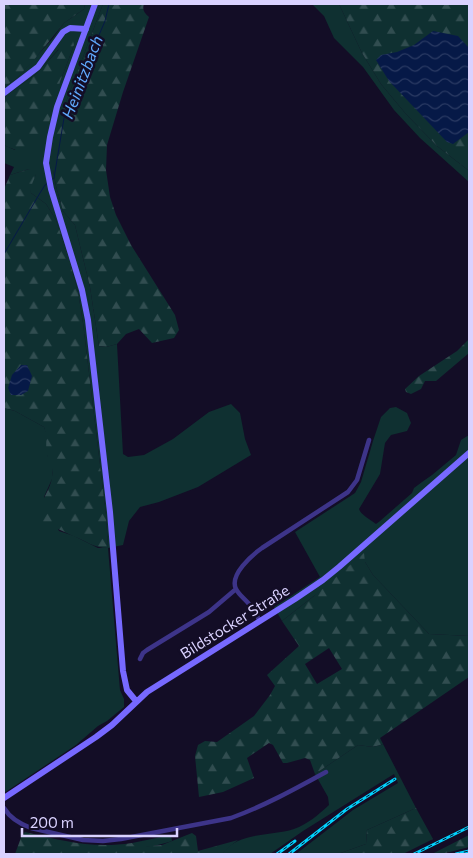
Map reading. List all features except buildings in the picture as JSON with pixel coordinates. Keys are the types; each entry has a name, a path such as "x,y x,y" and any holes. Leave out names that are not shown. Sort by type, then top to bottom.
{"street":[{"path":"95,4 57,107 46,163 50,189 82,290 88,320 110,512 123,670 127,690 136,702"},
{"path":"4,93 38,67 63,32 70,28 86,29"},
{"path":"260,621 236,589 234,584 236,577 249,558 353,487 357,480 368,440"},
{"name":"Bildstocker Straße","path":"4,798 112,725 147,692 167,678 295,599 339,568 469,453"},
{"path":"140,659 147,650 209,612 236,589"},
{"path":"4,808 11,817 30,828 83,840 112,840 231,818 246,813 326,772"}],"green space":[{"path":"4,4 85,4 84,9 64,23 16,79 4,87"},
{"path":"85,4 103,4 66,102 53,170 63,211 75,225 90,287 99,346 106,347 117,344 123,454 128,457 144,455 173,439 209,412 231,404 240,413 245,439 251,455 198,487 140,507 129,521 123,545 108,548 106,515 83,323 78,292 69,258 56,220 46,204 31,193 30,187 36,174 29,169 10,175 14,167 4,163 4,145 15,150 60,82 74,45 58,50 35,75 4,97 4,87 16,79 64,23 84,9"},
{"path":"103,4 144,4 144,11 149,17 107,145 106,170 110,197 116,215 131,245 175,315 179,330 174,338 152,343 139,329 126,334 117,344 106,347 99,346 90,287 75,225 63,211 53,170 52,152 66,102"},
{"path":"312,4 339,4 362,53 381,84 406,114 437,146 468,170 469,182 420,138 394,110 363,67 334,38 324,16"},
{"path":"339,4 469,4 469,174 468,170 437,146 406,114 381,84 362,53"},
{"path":"71,40 74,45 60,82 44,141 39,148 31,152 17,150 4,145 4,97 35,75 65,43"},
{"path":"29,169 37,170 31,187 31,193 46,204 56,220 78,292 106,515 108,548 94,546 43,522 41,508 51,483 52,473 52,467 47,455 44,427 15,411 4,408 4,189 10,175"},
{"path":"469,339 469,353 436,381 425,381 421,389 411,394 406,392 405,389 419,376 457,351"},
{"path":"396,407 407,413 411,423 407,431 391,435 385,443 380,474 359,509 376,524 412,493 414,488 456,455 461,440 469,435 469,636 429,634 373,575 365,562 314,596 282,621 274,607 320,577 295,532 355,493 361,482 381,417 390,408"},
{"path":"4,408 15,411 44,427 47,435 47,455 53,466 52,479 44,497 59,531 98,548 108,548 120,690 124,699 124,707 76,745 4,793"},
{"path":"364,553 365,562 373,575 429,634 469,636 469,677 380,738 383,744 373,747 358,745 315,774 310,760 305,758 283,763 273,745 269,743 247,758 254,778 223,792 199,797 195,756 198,745 205,741 217,742 254,716 275,686 267,675 299,646 282,621","holes":["329,648 342,669 317,684 305,664"]},
{"path":"383,744 416,808 367,830 366,844 338,854 296,854 353,810 398,783 394,774 270,854 222,854 229,847 246,838 294,829 317,816 329,805 328,797 315,774 358,745 373,747"},
{"path":"416,808 433,839 403,854 338,854 366,844 367,830"},
{"path":"25,832 91,845 132,843 139,847 162,845 192,833 196,836 198,851 238,840 222,854 15,854"},
{"path":"171,835 172,841 156,846 138,847 132,843"},
{"path":"469,835 469,847 442,854 432,854"}],"water":[{"path":"433,31 458,36 469,48 469,132 453,144 447,142 389,81 376,60 381,55 397,52 414,45"},
{"path":"21,365 27,365 32,376 28,391 21,395 11,395 8,388 12,375"}],"waterway":[{"name":"Heinitzbach","path":"51,181 54,178 64,118 105,21 109,4"},
{"name":"Heinitzbach","path":"4,254 40,193 48,183"}],"railway":[{"path":"289,854 347,809 395,779"},
{"path":"414,854 469,827"},
{"path":"277,854 295,841"},
{"path":"456,854 469,851"}]}
